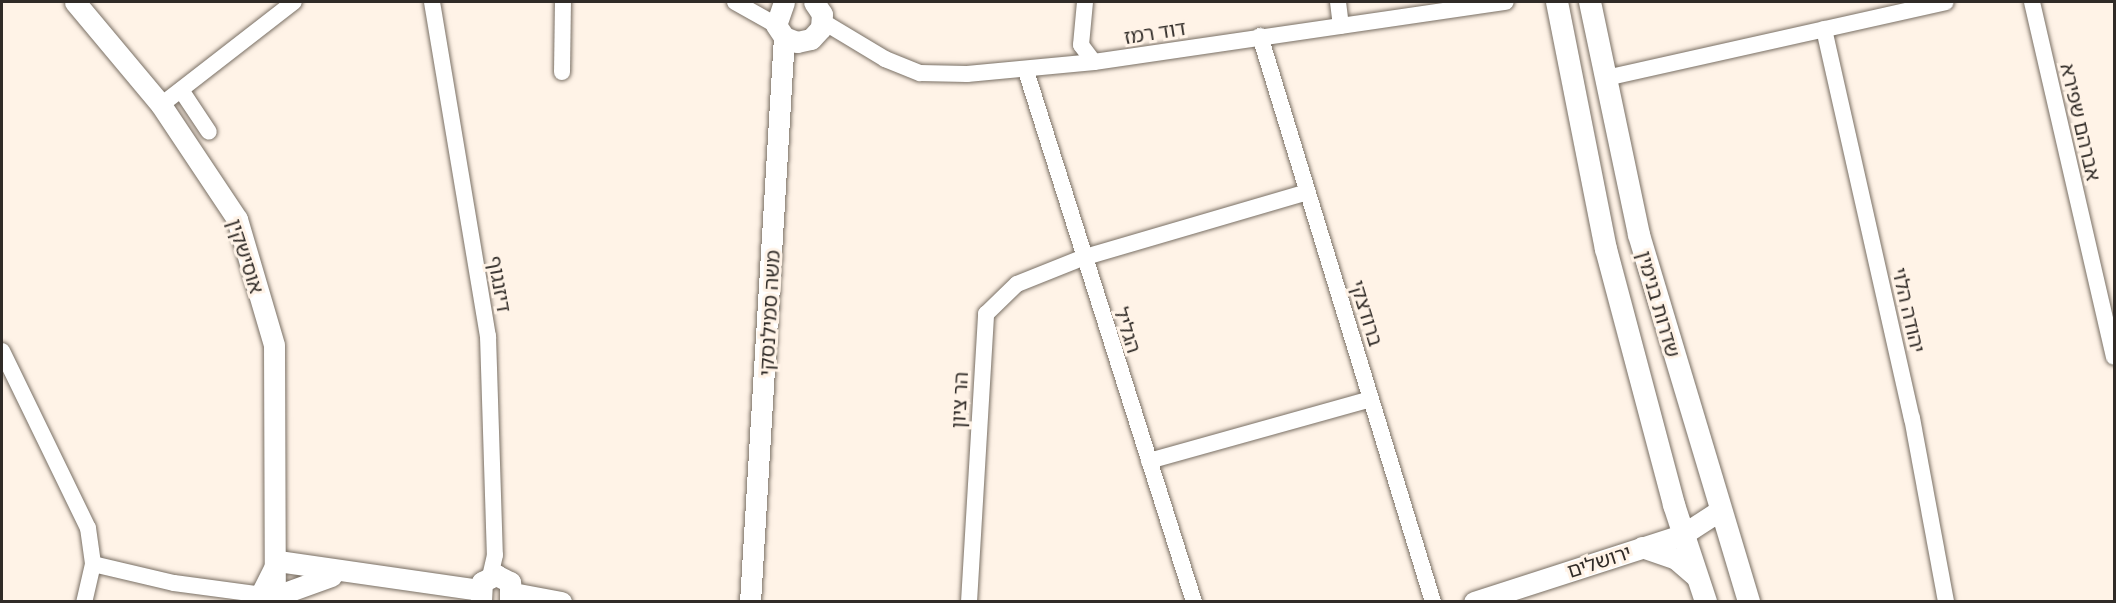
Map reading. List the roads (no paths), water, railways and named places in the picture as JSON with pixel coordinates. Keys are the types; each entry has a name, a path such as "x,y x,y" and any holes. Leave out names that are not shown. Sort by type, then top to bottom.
{"main road":[{"name":"שדרות בנימין","path":"1557,2 1606,249 1682,534 1706,602"},
{"name":"שדרות בנימין","path":"1588,3 1639,235 1719,511 1749,602"}],"street":[{"name":"אוסישקין","path":"75,2 161,105 237,219 274,345 278,561"},
{"path":"161,105 294,2"},
{"name":"דיזנגוף","path":"432,2 488,336 495,555 484,589"},
{"path":"562,2 562,72"},
{"path":"735,2 780,31 804,42 817,34 817,6"},
{"name":"משה סמילנסקי","path":"748,597 780,31 784,2"},
{"path":"1085,2 1081,45 1094,62"},
{"path":"1338,2 1341,26"},
{"name":"דוד רמז","path":"817,6 885,59 920,73 1026,71 1506,2"},
{"path":"1606,78 1946,2"},
{"name":"אברהם שפירא","path":"2032,2 2115,357"},
{"name":"יהודה הלוי","path":"1824,29 1912,418 1946,602"},
{"name":"ברודצקי","path":"1260,36 1433,602"},
{"name":"הגליל","path":"1026,71 1082,258 1194,602"},
{"path":"181,90 208,132"},
{"name":"הר ציון","path":"969,602 986,314 1017,284 1082,258 1308,192"},
{"path":"2,351 74,492 88,528 93,564 84,602"},
{"path":"1149,460 1371,399"},
{"name":"ירושלים","path":"1474,602 1682,534 1719,511"},
{"path":"1642,547 1676,559 1697,577"},
{"path":"266,598 278,561 347,574 484,589 506,578 511,597 561,602"},
{"path":"93,564 266,598 308,580 347,574"}]}
